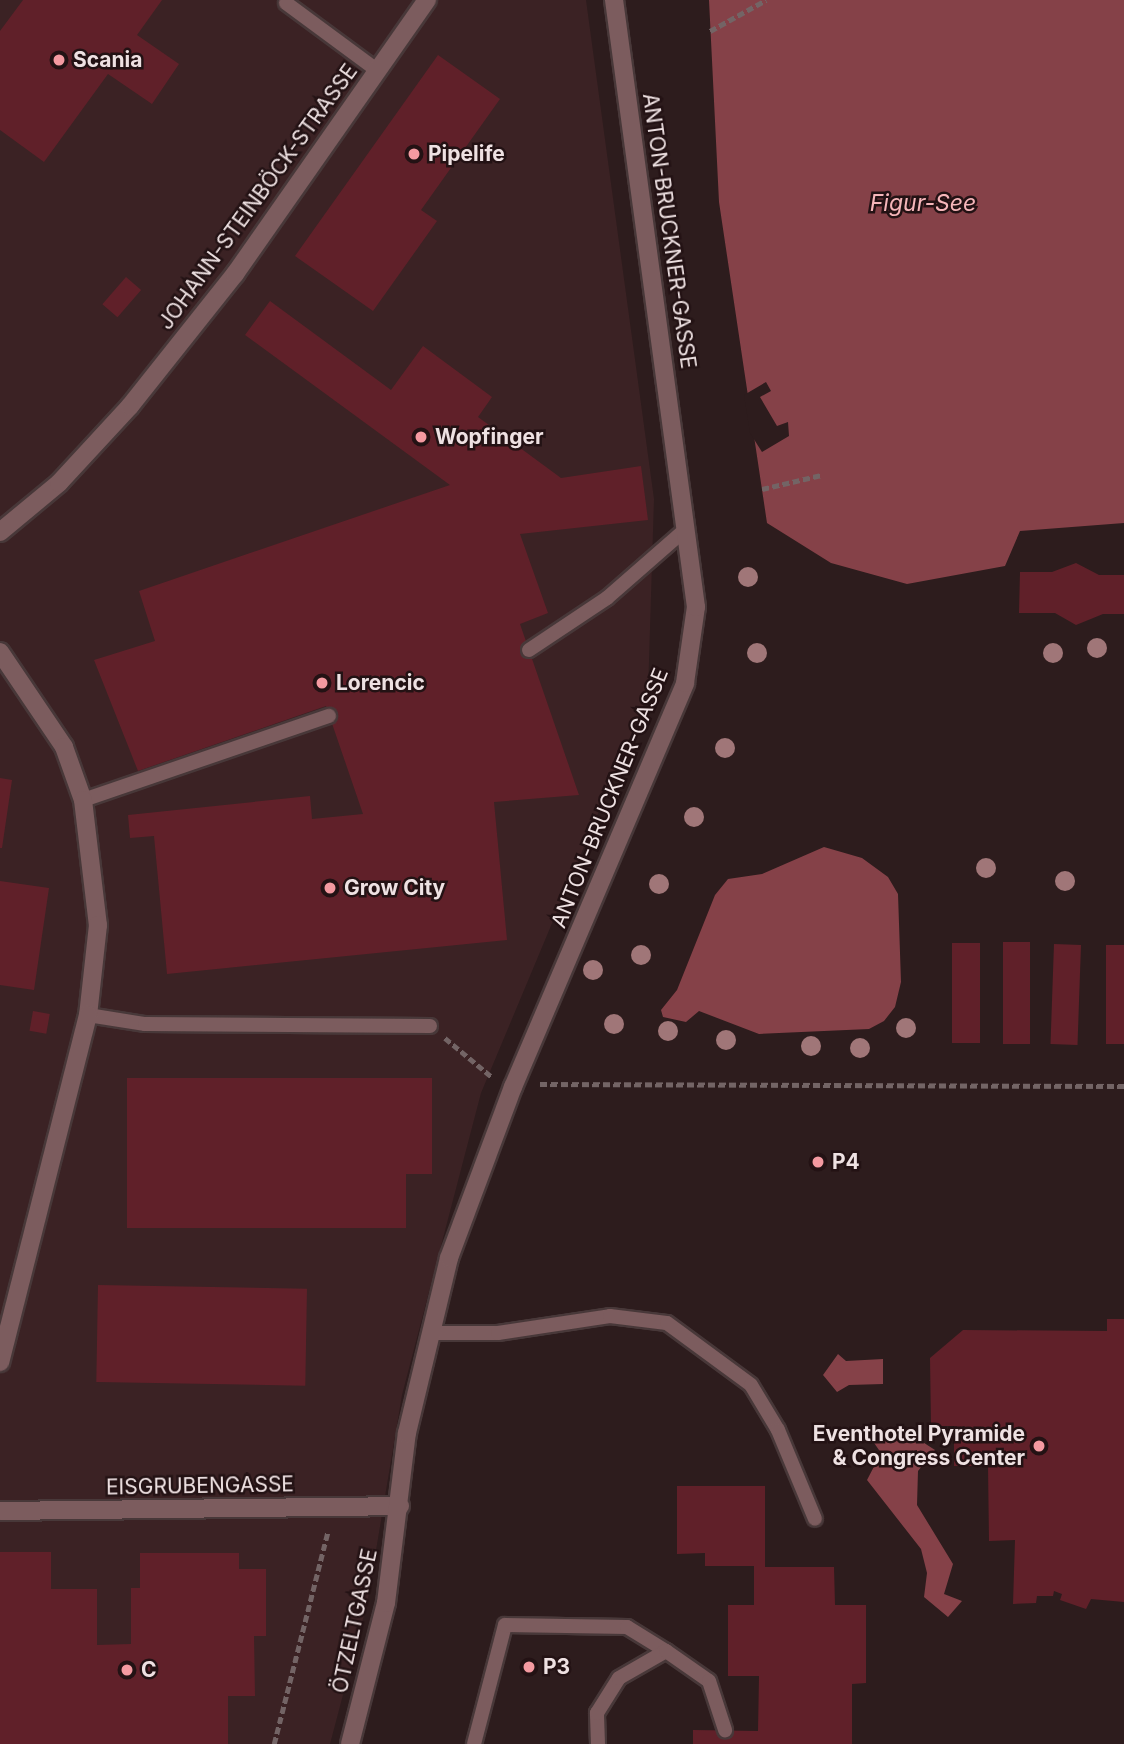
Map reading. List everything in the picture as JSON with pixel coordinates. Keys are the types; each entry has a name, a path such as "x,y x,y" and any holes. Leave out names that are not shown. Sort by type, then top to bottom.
{"street":[{"name":"JOHANN-STEINBÖCK-STRASSE","path":"0,532 59,483 130,406 235,274 427,0"},
{"name":"ANTON-BRUCKNER-GASSE","path":"400,1506 407,1433 430,1333 466,1208 513,1087 685,683 696,607 614,0"},
{"path":"0,652 64,747 83,800 98,925 88,1015 0,1362"},
{"name":"EISGRUBENGASSE","path":"0,1511 400,1506"},
{"name":"ÖTZELTGASSE","path":"350,1744 386,1603 400,1506"}],"lane":[{"path":"286,3 378,71"},
{"path":"529,650 607,598 687,528"},
{"path":"83,800 329,716"},
{"path":"88,1015 145,1024 430,1026"},
{"path":"430,1333 498,1334 610,1316 667,1323 751,1385 778,1430 815,1519"},
{"path":"474,1744 505,1625 627,1627 709,1681 724,1730"},
{"path":"598,1744 597,1713 619,1678 666,1651"}],"path":[{"path":"710,32 766,0"},
{"path":"762,489 821,475"},
{"path":"466,1056 491,1077"},
{"path":"513,1087 549,1083 1124,1086"},
{"path":"274,1744 335,1507"}],"shaded area":[{"path":"0,0 586,0 654,499 648,694 481,1093 402,1395 367,1604 330,1744 0,1744"}],"water":[{"name":"Figur-See","path":"709,0 1124,0 1124,523 1020,531 1005,566 907,584 831,563 767,523 719,202"},
{"path":"824,847 862,858 888,877 898,894 901,982 895,1007 884,1021 869,1029 759,1034 699,1011 686,1022 663,1017 661,1010 677,990 715,895 728,879 762,874"},
{"path":"838,1354 846,1361 883,1359 883,1384 849,1385 837,1392 823,1375"},
{"path":"904,1430 935,1450 918,1471 917,1505 953,1564 944,1594 962,1601 948,1617 924,1597 927,1573 921,1549 867,1480 881,1453 870,1437"}],"pier":[{"path":"766,382 771,391 760,397 777,426 788,422 789,436 762,452 750,433 744,395"}],"building":[{"path":"23,0 162,0 137,35 179,64 152,104 108,74 44,162 0,130 0,31"},
{"name":"Pipelife","path":"438,55 500,99 421,210 437,221 373,311 295,256"},
{"path":"126,277 141,290 117,317 102,304"},
{"path":"270,301 391,390 423,346 492,397 478,417 561,478 641,466 648,520 520,534 548,613 520,624 579,795 494,802 507,940 167,974 154,836 130,838 128,815 310,796 312,819 363,814 326,706 138,771 94,660 155,641 139,591 450,485 245,335"},
{"path":"1076,563 1099,575 1124,575 1124,614 1103,614 1076,625 1055,613 1019,613 1020,572 1052,572"},
{"path":"0,778 12,780 2,848 0,848"},
{"path":"0,881 49,888 34,990 0,985"},
{"path":"1003,942 1030,942 1030,1044 1003,1044"},
{"path":"952,943 980,943 980,1043 952,1043"},
{"path":"1054,944 1081,945 1077,1045 1051,1044"},
{"path":"1106,945 1124,945 1124,1044 1106,1044"},
{"path":"33,1011 50,1014 46,1034 30,1031"},
{"path":"127,1078 432,1078 432,1174 406,1174 406,1228 127,1228"},
{"path":"98,1285 307,1289 305,1386 96,1382"},
{"name":"Eventhotel Pyramide & Congress Center","path":"1107,1319 1124,1319 1124,1602 1091,1599 1086,1609 1060,1600 1062,1594 1054,1591 1053,1596 1037,1596 1036,1603 1013,1604 1015,1540 989,1541 988,1466 954,1466 954,1426 931,1426 930,1358 963,1330 1107,1331"},
{"path":"677,1486 765,1486 765,1567 834,1567 835,1605 866,1605 866,1683 852,1684 852,1744 693,1744 693,1730 758,1731 759,1676 728,1676 728,1605 754,1605 754,1566 705,1566 705,1553 677,1554"},
{"name":"C","path":"0,1552 51,1552 51,1589 97,1589 97,1645 131,1644 131,1588 140,1588 140,1553 239,1553 239,1569 266,1569 266,1636 254,1636 255,1696 228,1696 228,1744 0,1744"}],"place":[{"name":"Scania","path":"59,60"},
{"name":"Pipelife","path":"414,154"},
{"name":"Wopfinger","path":"421,437"},
{"name":"Lorencic","path":"322,683"},
{"name":"Grow City","path":"330,888"},
{"name":"P4","path":"818,1162"},
{"name":"Eventhotel Pyramide & Congress Center","path":"1039,1446"},
{"name":"P3","path":"529,1667"},
{"name":"C","path":"127,1670"}]}
